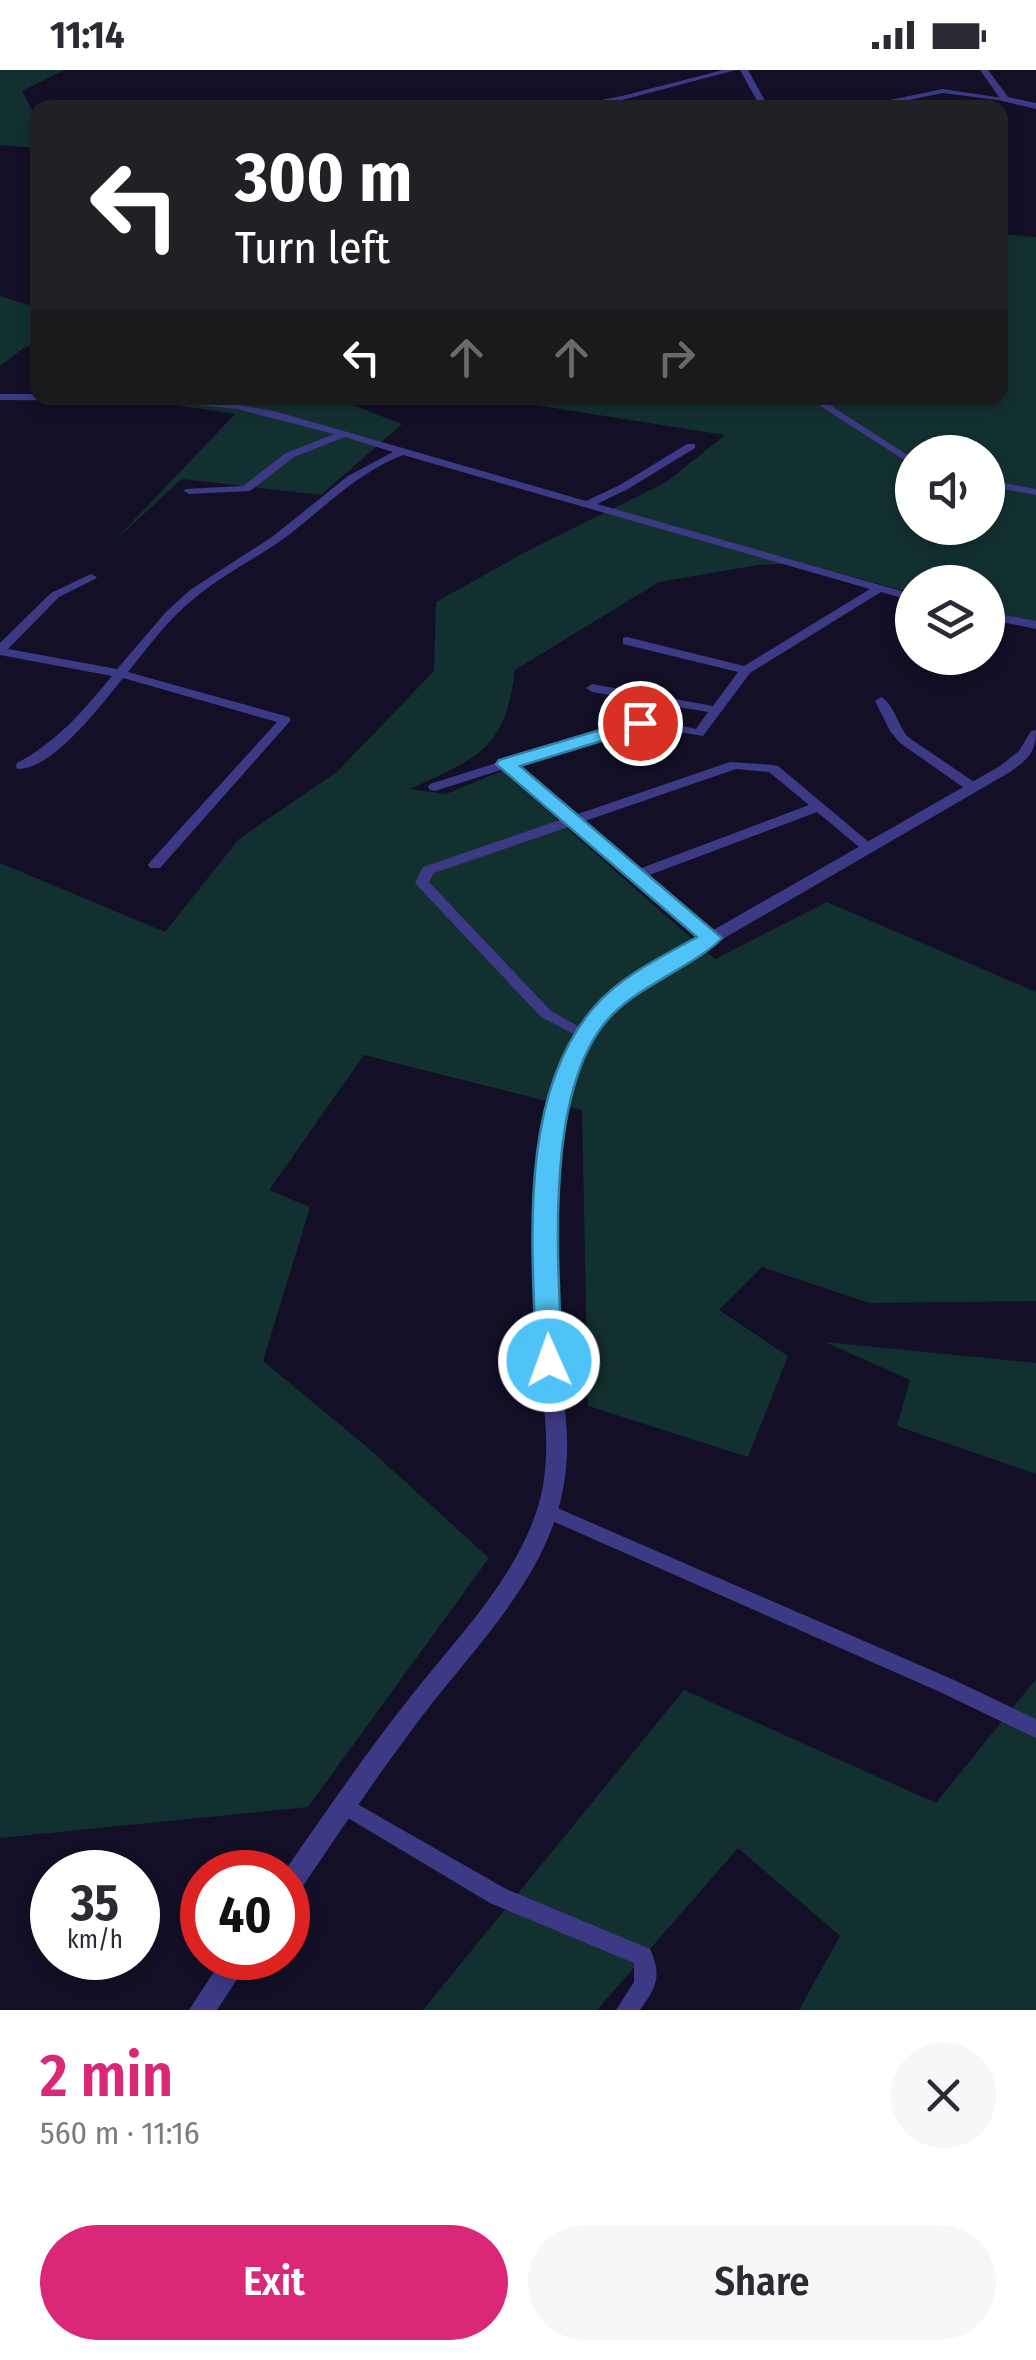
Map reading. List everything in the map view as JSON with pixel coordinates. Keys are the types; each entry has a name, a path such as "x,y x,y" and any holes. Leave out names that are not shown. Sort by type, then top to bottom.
{"street":[{"path":"610,100 732,70"},
{"path":"744,70 761,100"},
{"path":"984,70 1005,99"},
{"path":"897,100 944,91 1036,106"},
{"path":"3,398 30,398"},
{"path":"237,405 895,593"},
{"path":"825,405 895,451"},
{"path":"189,491 246,489 290,455 345,434"},
{"path":"586,505 624,488 691,446"},
{"path":"22,766 44,754 122,674 181,602 282,535 378,460 402,452"},
{"path":"1005,486 1036,492"},
{"path":"0,651 55,596 91,577"},
{"path":"435,787 640,723 692,735 705,728 746,670 880,588"},
{"path":"1005,620 1036,626"},
{"path":"627,641 746,670"},
{"path":"0,651 122,674 284,720 155,866"},
{"path":"592,688 716,710"},
{"path":"881,701 904,740 972,786"},
{"path":"310,1856 495,1606 521,1566 548,1511 557,1431 549,1361 549,1157 566,1070 586,1034 605,1008 653,972 1016,762 1036,734"},
{"path":"506,764 711,938"},
{"path":"586,1034 546,1014 422,883 428,870 735,766 773,769 869,848"},
{"path":"637,875 817,807"},
{"path":"548,1511 948,1686 1036,1729"},
{"path":"345,1806 498,1896 642,1956 648,1972 644,1986 627,2010"},
{"path":"202,2010 223,1980"}],"green space":[{"path":"0,70 64,70 22,91 30,106 30,147 0,145"},
{"path":"1008,235 1036,237 1036,626 1005,618 1005,565 895,565 895,588 803,563 758,565 659,582 515,670 504,718 484,748 410,789 446,794 502,771 715,959 827,902 1036,992 1036,1301 869,1303 762,1267 719,1310 788,1356 748,1457 588,1406 582,1110 364,1055 269,1190 310,1207 263,1361 367,1447 489,1558 308,1807 0,1838 0,863 165,932 239,839 338,771 434,671 436,602 533,548 665,483 725,435 534,405 1008,405"},
{"path":"0,296 30,305 30,346 0,366"},
{"path":"176,405 352,405 402,424 321,495 182,479 17,630 114,541 235,414"},
{"path":"825,1342 1036,1363 1036,1474 897,1426 910,1380"},
{"path":"1036,1679 1036,2010 799,2010 840,1936 738,1848 597,2010 423,2010 684,1690 936,1803"}],"route":[{"path":"549,1361 545,1234 549,1157 566,1070 574,1051 605,1008 653,972 711,938 506,764 640,723"}]}
